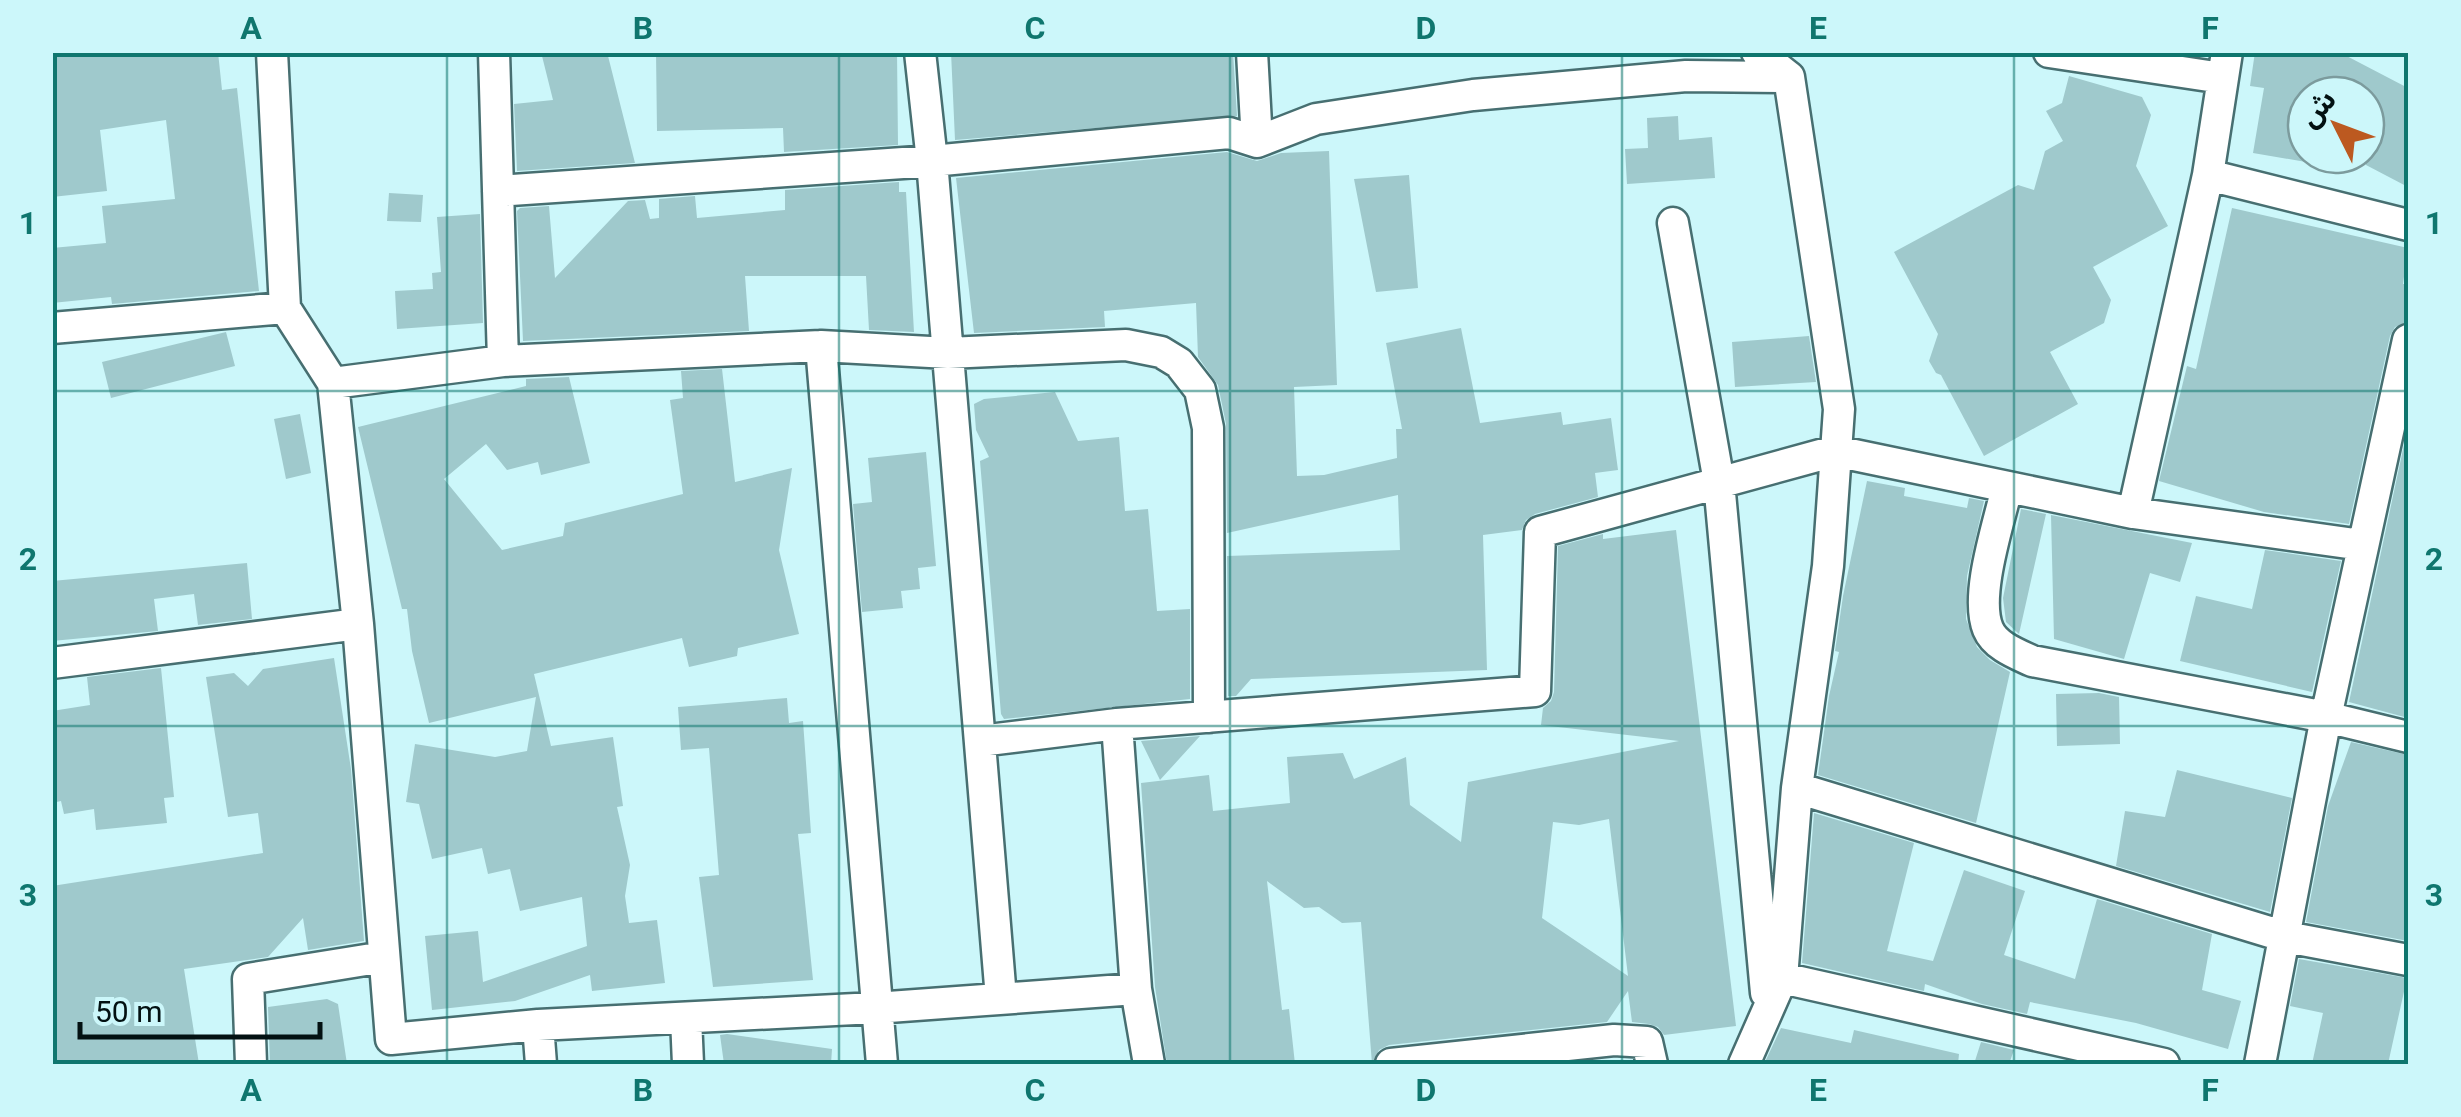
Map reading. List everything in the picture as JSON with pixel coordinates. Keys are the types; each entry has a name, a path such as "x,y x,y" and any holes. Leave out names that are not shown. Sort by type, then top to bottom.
{"street":[{"path":"272,52 286,308 332,384 358,624 391,1040 538,1025 1136,990"},
{"path":"494,52 503,362"},
{"path":"920,52 1001,998"},
{"path":"1252,52 1257,142"},
{"path":"1744,1064 1782,978 1796,788 1828,566 1839,408 1789,77 1757,52"},
{"path":"2049,52 2225,66 2208,175 2133,514"},
{"path":"498,191 932,161 1229,133 1257,142 1316,119 1473,96 1686,76 1789,77"},
{"path":"2208,175 2408,226"},
{"path":"1673,224 1718,482 1768,1011"},
{"path":"52,328 286,308"},
{"path":"2260,1064 2326,718 2408,340"},
{"path":"332,384 503,362 821,346 948,354 1126,345 1161,352 1178,363 1200,390 1208,428 1209,717"},
{"path":"821,346 882,1064"},
{"path":"980,741 1117,724 1534,691 1540,532 1835,450 2133,514 2362,545"},
{"path":"2007,487 1984,596 1988,630 2004,647 2032,661 2408,736"},
{"path":"52,663 358,624"},
{"path":"1117,724 1136,990 1149,1064"},
{"path":"1796,788 2286,937 2408,960"},
{"path":"251,1064 248,979 384,957"},
{"path":"1782,978 2164,1064"},
{"path":"686,1018 688,1064"},
{"path":"538,1025 542,1064"},
{"path":"1391,1064 1614,1040 1647,1042 1652,1064"}],"building":[{"path":"52,52 218,52 222,90 237,88 259,291 112,304 111,297 52,303 52,248 106,243 102,206 175,199 166,120 100,130 107,191 52,197"},
{"path":"541,52 607,52 635,163 517,171 514,104 553,100"},
{"path":"656,52 897,52 898,145 784,152 783,128 657,131"},
{"path":"951,52 1233,52 1237,116 955,140"},
{"path":"2255,52 2339,52 2383,75 2286,75 2286,159 2253,153 2264,88 2250,86"},
{"path":"2069,76 2142,97 2151,115 2136,166 2168,226 2093,267 2111,300 2104,323 2050,352 2078,404 1984,456 1941,375 1929,361 1938,334 1894,252 2018,185 2034,190 2045,151 2063,141 2046,111 2062,103"},
{"path":"2386,77 2408,88 2408,187 2385,175"},
{"path":"1678,116 1679,140 1712,137 1715,178 1627,184 1625,149 1648,148 1647,118"},
{"path":"1329,151 1337,385 1294,387 1297,476 1324,475 1397,458 1396,429 1402,429 1386,343 1461,328 1480,423 1561,412 1563,425 1611,418 1618,470 1595,473 1598,497 1535,514 1526,520 1522,530 1483,535 1487,670 1251,679 1236,696 1228,696 1227,556 1400,550 1398,495 1227,533 1226,424 1218,385 1198,357 1196,303 1104,311 1105,327 974,333 956,178 1227,152 1257,161 1281,153"},
{"path":"1409,175 1418,288 1376,292 1354,179"},
{"path":"899,182 899,192 906,192 914,332 869,330 866,276 745,276 749,331 523,341 517,211 520,208 549,206 555,278 628,201 645,200 650,219 659,218 659,199 695,196 697,218 785,210 785,190"},
{"path":"389,193 423,195 421,222 387,221"},
{"path":"2232,208 2408,248 2403,284 2408,284 2408,322 2395,327 2390,336 2349,524 2264,512 2159,481 2187,366 2196,369"},
{"path":"480,214 483,323 397,329 395,291 433,289 432,273 441,272 437,217"},
{"path":"226,332 235,366 111,398 102,362"},
{"path":"1809,336 1816,382 1735,387 1732,342"},
{"path":"722,369 735,482 792,468 779,550 799,634 738,648 737,656 689,667 682,638 534,674 551,746 613,737 623,806 617,807 630,865 625,896 629,923 657,920 665,983 592,991 590,975 515,1001 432,1010 425,936 478,931 483,982 587,946 582,897 520,911 510,869 488,874 482,848 432,859 419,804 406,802 415,744 495,757 527,751 536,697 429,723 412,651 407,609 402,609 358,427 526,386 526,379 569,377 590,463 541,475 538,462 507,470 486,444 444,479 502,550 563,536 565,523 683,494 670,400 683,398 681,371"},
{"path":"1055,392 1078,441 1119,437 1125,511 1148,509 1157,611 1190,609 1190,699 1004,719 1001,714 980,461 989,457 976,430 974,404 984,399"},
{"path":"300,414 311,473 286,479 274,419"},
{"path":"2408,426 2408,718 2349,702"},
{"path":"926,452 936,566 918,568 920,589 901,591 903,608 862,612 853,504 872,502 868,458"},
{"path":"1867,481 1905,488 1904,496 1967,508 1969,498 1984,501 1967,576 1966,619 1977,647 2010,672 1976,823 1818,775 1839,652 1835,651 1843,596"},
{"path":"2021,509 2046,514 2019,634 2006,622 2003,598"},
{"path":"2051,515 2192,543 2180,582 2150,573 2124,659 2054,639"},
{"path":"1676,530 1736,1026 1664,1035 1658,1027 1632,1022 1628,991 1607,1022 1389,1045 1379,1050 1372,1064 1361,922 1342,923 1319,907 1304,908 1267,881 1282,1010 1289,1009 1295,1064 1167,1064 1155,987 1141,783 1209,775 1213,811 1290,803 1287,757 1343,753 1354,779 1406,757 1410,805 1461,842 1468,782 1679,741 1541,725 1543,708 1554,692 1558,546 1603,534 1603,539","holes":["1609,819 1628,976 1542,918 1553,822 1579,825"]},
{"path":"2265,550 2341,561 2312,692 2180,661 2196,596 2252,609"},
{"path":"247,563 252,619 198,625 194,594 154,599 158,631 52,641 52,581"},
{"path":"334,658 351,769 364,941 308,950 303,918 268,957 184,969 199,1064 52,1064 52,886 263,853 258,813 228,817 206,677 234,673 248,686 263,669"},
{"path":"161,668 174,797 164,798 167,823 96,830 94,809 64,814 61,801 52,803 52,711 90,705 87,677"},
{"path":"2099,693 2119,697 2120,744 2057,746 2056,694"},
{"path":"787,698 789,723 803,721 811,833 798,834 813,980 713,987 699,877 719,875 709,748 681,750 678,707"},
{"path":"1200,736 1160,780 1141,741"},
{"path":"2351,742 2408,755 2408,941 2306,922 2328,806"},
{"path":"2177,770 2292,798 2270,912 2116,866 2125,811 2165,817"},
{"path":"1814,813 1914,843 1887,951 1933,961 1964,870 2025,891 2004,955 2075,979 2097,899 2212,934 2202,990 2241,1001 2228,1049 2136,1023 2030,1002 2027,1014 1982,1004 1925,984 1924,991 1802,963"},
{"path":"2299,959 2407,978 2388,1064 2312,1064 2323,1013 2290,1006"},
{"path":"327,999 338,1004 347,1064 270,1064 268,1007"},
{"path":"1781,1028 1851,1043 1854,1030 1959,1054 1958,1064 1764,1064"},
{"path":"720,1035 832,1049 831,1064 724,1064"},
{"path":"1981,1042 2014,1050 2009,1064 1974,1064"}]}
